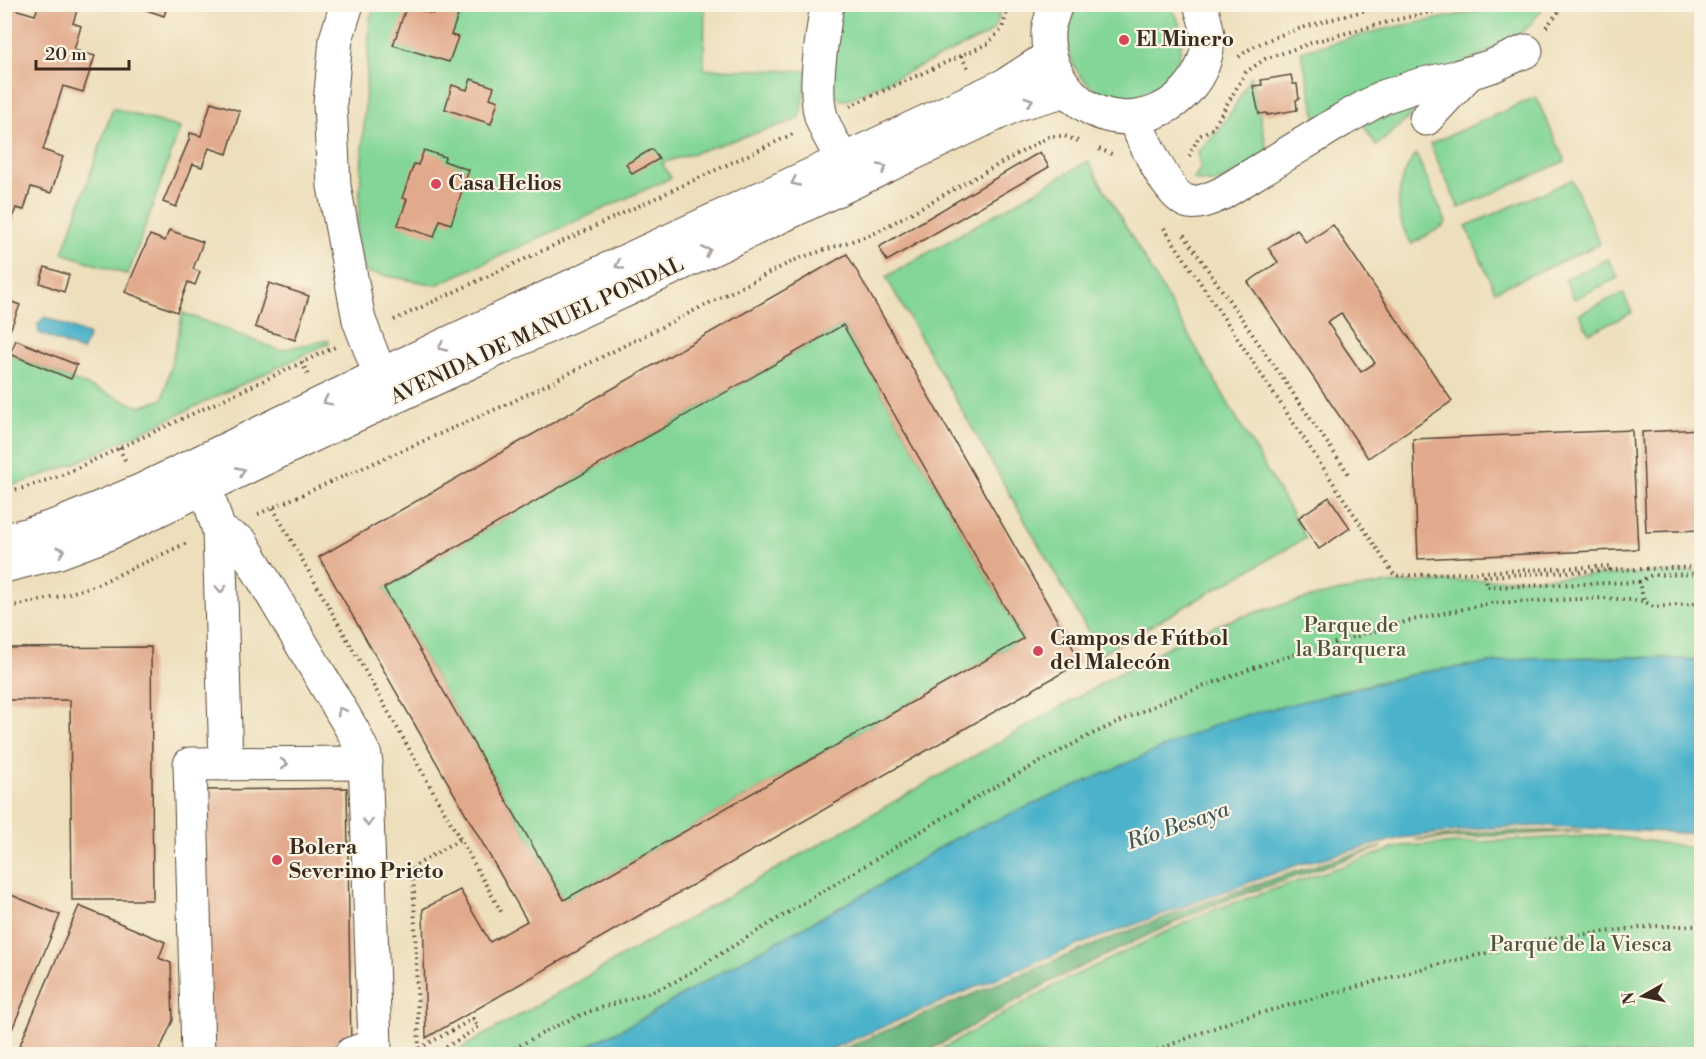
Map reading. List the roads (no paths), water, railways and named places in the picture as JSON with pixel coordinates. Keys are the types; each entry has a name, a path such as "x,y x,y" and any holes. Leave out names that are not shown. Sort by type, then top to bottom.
{"main road":[{"path":"347,4 336,39 330,103 334,186 359,320 380,375"},
{"path":"827,4 818,69 822,120 842,160"},
{"path":"1056,4 1048,30 1050,56 1067,90 1086,106 1108,116 1133,118 1163,110 1187,92 1203,66 1208,35 1202,5"},
{"path":"1133,118 1174,192 1188,202 1205,201 1221,194 1383,97 1468,73 1526,51"},
{"name":"AVENIDA DE MANUEL PONDAL","path":"4,540 30,534 100,509 380,375 1007,84 1050,56"},
{"path":"1426,119 1468,73"},
{"name":"AVENIDA DE MANUEL PONDAL","path":"4,566 82,545 1017,104 1067,90"},
{"path":"206,488 219,531 226,764"},
{"path":"219,531 242,543 353,731 362,748 366,763 375,1045 351,1054"},
{"path":"198,1054 190,764 366,763"}],"water":[{"path":"45,317 89,335 82,351 39,333 38,324"},
{"name":"Río Besaya","path":"1639,657 1701,660 1701,834 1546,826 1483,828 1400,838 1300,864 1081,944 820,1054 571,1054 640,1020 732,966 879,886 953,839 1226,720 1423,672 1527,658"}],"place":[{"name":"El Minero","path":"1124,40"},
{"name":"Casa Helios","path":"436,184"},
{"name":"Campos de Fútbol del Malecón","path":"1038,651"},
{"name":"Bolera Severino Prieto","path":"277,860"}],"park label":[{"name":"Parque de la Barquera","path":"1351,638"},
{"name":"Parque de la Viesca","path":"1581,945"}]}
